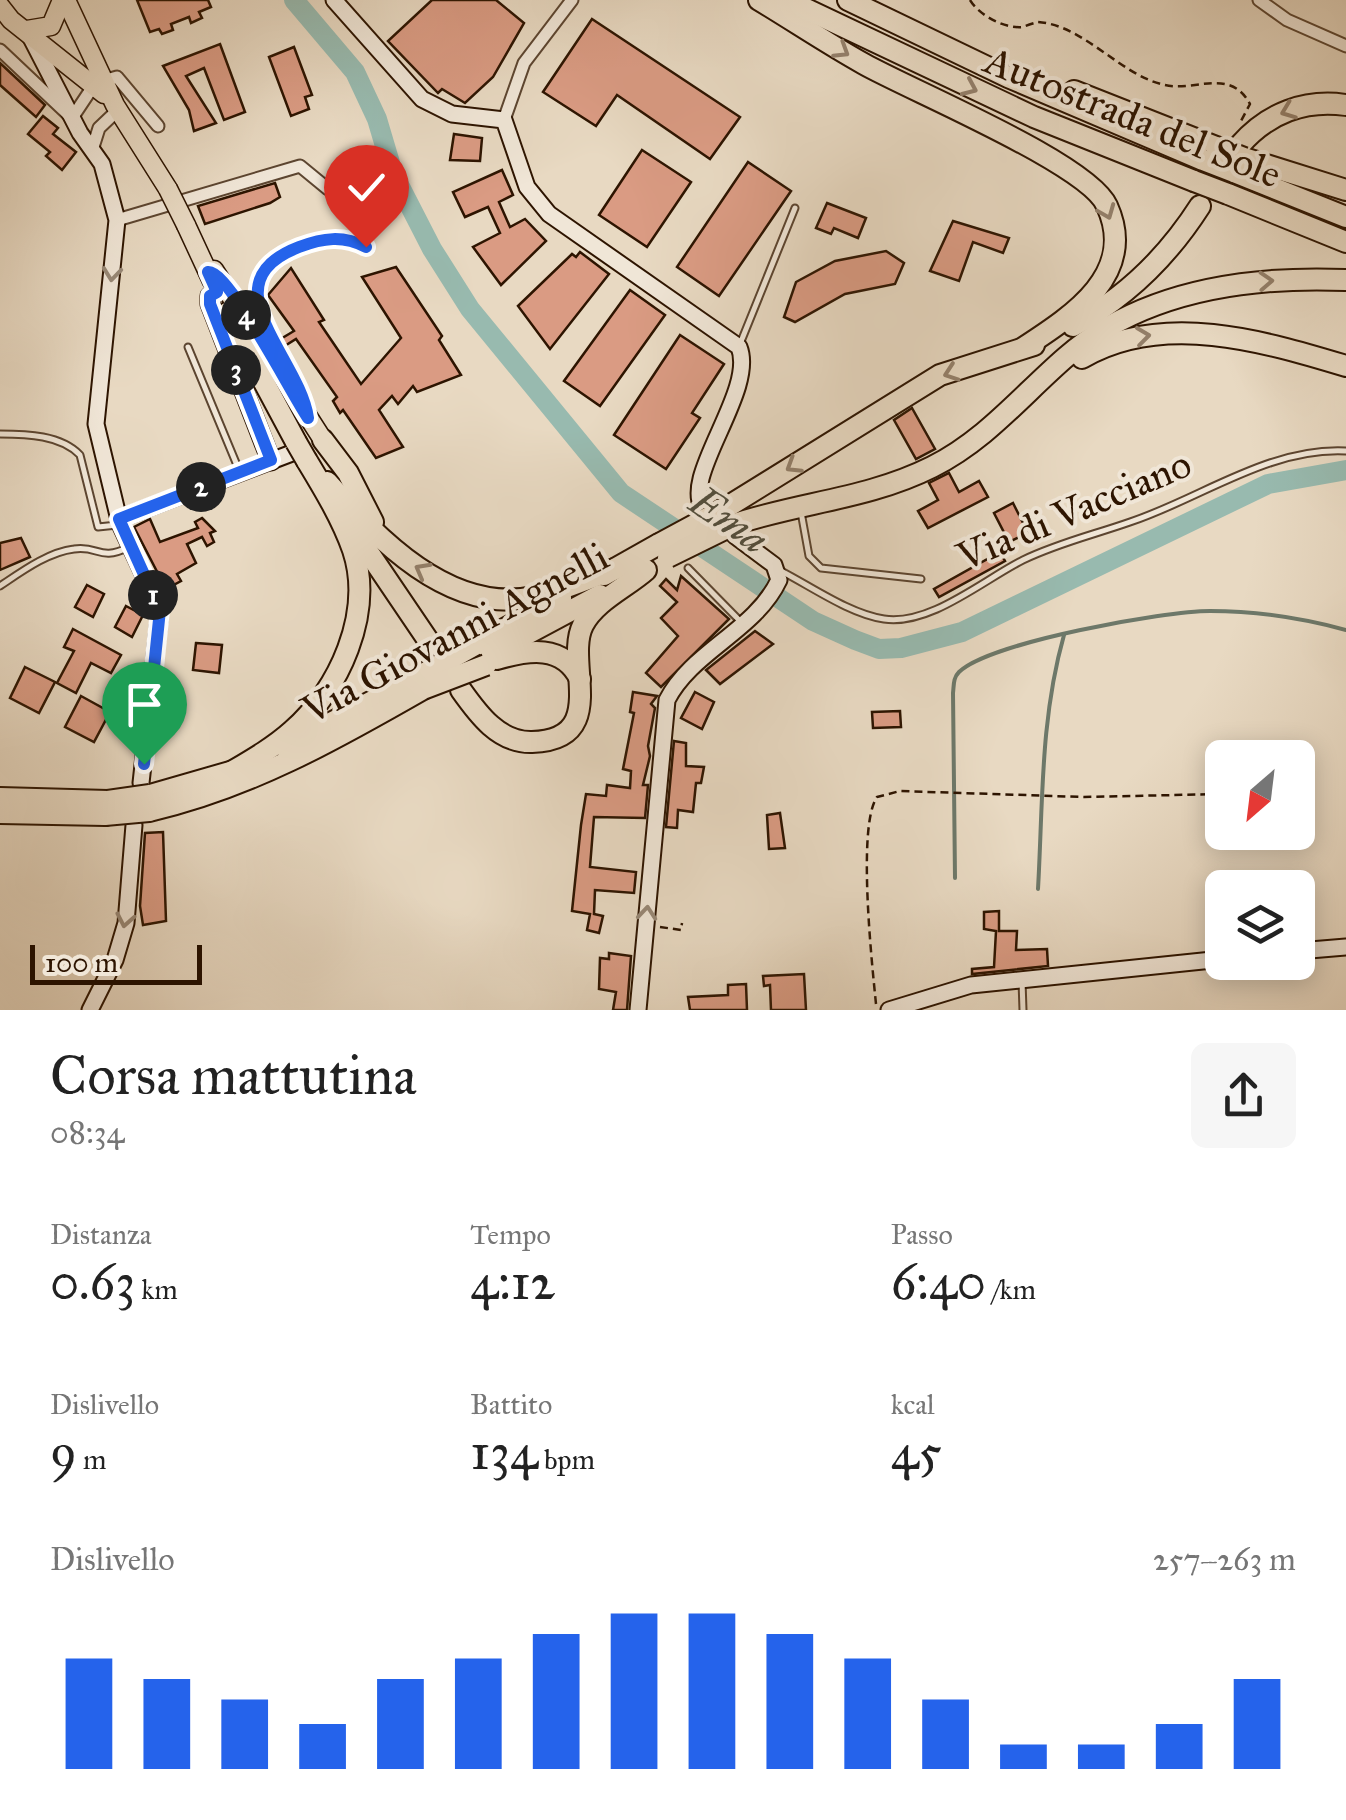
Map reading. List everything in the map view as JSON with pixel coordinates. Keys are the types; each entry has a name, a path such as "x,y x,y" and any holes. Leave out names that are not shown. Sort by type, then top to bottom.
{"highway":[{"path":"759,0 863,64 1070,170 1106,203 1114,256 1103,282 1072,316 1023,348"},
{"name":"Autostrada del Sole","path":"787,0 1018,110 1204,163 1238,151 1346,217"},
{"name":"Autostrada del Sole","path":"848,0 1008,77 1204,163 1228,194 1346,242"},
{"path":"1346,104 1312,103 1284,111 1238,151 1346,190"},
{"path":"1023,348 1091,316 1130,290 1160,259 1200,206"},
{"path":"1025,394 1070,353 1125,317 1151,306 1246,282 1346,280"},
{"path":"227,313 306,448 358,570 356,612 344,659 329,688 292,732 228,774"},
{"path":"1025,394 1087,355 1123,339 1162,334 1251,342 1346,366"},
{"name":"Via Giovanni Agnelli","path":"481,656 614,569 663,551 725,520 893,403 940,375 1023,348"},
{"name":"Via Giovanni Agnelli","path":"725,520 800,509 880,490 978,441 1025,394"},
{"path":"306,448 337,458 383,542"},
{"path":"306,448 383,542 414,565 465,590 532,598 614,569"},
{"path":"322,486 436,652"},
{"name":"Via Giovanni Agnelli","path":"481,656 646,570 663,551"},
{"path":"461,690 488,724 516,740 552,738 570,726 579,712 582,686 578,644 583,624 599,605 646,570"},
{"path":"420,684 481,656 528,650 548,652 571,664 582,686"},
{"name":"Via Giovanni Agnelli","path":"143,803 228,774 420,684"},
{"name":"Via Giovanni Agnelli","path":"0,813 200,798 268,774 420,684"},
{"name":"Via Giovanni Agnelli","path":"0,798 106,808"}],"main road":[{"path":"27,30 52,26 64,0"},
{"path":"64,0 99,83 168,189 227,313"},
{"path":"2,11 99,83"},
{"path":"208,272 220,276 235,296 308,418 306,448"},
{"path":"217,292 210,296 210,304 271,460"}],"street":[{"path":"334,0 405,84 431,105 452,114 504,120"},
{"path":"572,0 524,63 504,120 527,187 549,214 739,347 741,375 698,490 725,520"},
{"path":"1259,0 1287,20 1346,46"},
{"path":"27,30 111,184 117,220 96,424 119,521 160,610 143,803 126,924 90,1010"},
{"path":"0,50 72,118"},
{"path":"72,118 99,83 117,78 158,126"},
{"path":"93,147 99,128 117,107"},
{"path":"117,220 300,166 328,190"},
{"path":"119,521 306,448"},
{"name":"Via di Vacciano","path":"725,520 772,589"},
{"path":"638,1010 667,700 686,675 744,624 772,589"},
{"path":"1315,949 1346,946"},
{"path":"889,1010 956,989 1022,978 1205,961"}],"lane":[{"path":"739,347 795,208"},
{"path":"308,418 305,400 258,301 257,279 265,265 323,239 351,239 366,247"},
{"path":"188,347 240,472"},
{"path":"0,434 61,440 72,446 80,455 98,528 119,521"},
{"name":"Via di Vacciano","path":"772,589 882,619 902,620 928,611 1069,538 1132,522 1210,486 1294,458 1346,451"},
{"path":"800,509 806,548 821,568 836,573 921,579"},
{"path":"0,586 36,564 74,549 110,556 132,545"},
{"path":"688,568 744,624"},
{"path":"1022,978 1023,1010"}],"path":[{"path":"970,0 976,9 1005,25 1038,22 1069,34 1164,85 1212,81 1230,85 1244,94 1250,104 1238,151"},
{"path":"877,1010 868,873 870,806 877,796 900,792 1084,798 1205,794"},
{"path":"644,940 652,941 656,918 655,926 682,930 682,923"}],"building":[{"path":"137,0 208,0 211,7 199,12 202,18 191,23 189,17 171,24 173,30 162,34 159,29 150,32"},
{"path":"432,0 496,0 524,23 493,77 465,103 442,89 438,93 388,41"},
{"path":"592,19 740,117 710,159 617,95 596,126 543,92"},
{"path":"220,44 245,112 224,120 204,68 186,76 216,123 194,131 189,110 163,66"},
{"path":"294,47 312,95 305,97 309,109 291,116 269,57"},
{"path":"0,63 45,105 36,117 0,85"},
{"path":"43,116 58,128 53,134 76,152 62,170 46,156 50,152 28,134"},
{"path":"454,134 482,138 480,161 450,160"},
{"path":"642,150 691,182 647,247 599,215"},
{"path":"748,162 791,191 719,296 677,267"},
{"path":"502,170 513,195 499,202 510,227 525,219 546,241 501,285 473,247 500,233 488,207 465,217 453,192"},
{"path":"275,183 280,197 270,203 205,224 198,206"},
{"path":"362,196 370,215 355,224 351,213 340,218 336,207"},
{"path":"827,203 866,218 858,238 834,228 831,234 816,228"},
{"path":"953,221 1009,238 1003,253 973,242 959,281 930,271"},
{"path":"886,251 904,263 895,284 845,294 795,322 784,317 796,282 835,261"},
{"path":"580,252 609,274 550,349 518,306 572,254 576,257"},
{"path":"396,267 442,336 439,340 461,375 417,392 413,386 398,404 392,396 379,410 403,447 376,458 343,410 340,413 333,401 337,397 296,339 283,347 279,340 294,331 268,295 291,268 324,320 319,322 361,384 401,338 362,277"},
{"path":"630,290 665,315 600,406 564,381"},
{"path":"680,335 724,364 692,413 700,418 666,469 614,435"},
{"path":"912,408 935,449 916,459 894,420"},
{"path":"949,473 959,492 979,481 988,497 928,528 918,511 938,500 929,483"},
{"path":"1013,503 1028,533 1009,542 994,513"},
{"path":"202,518 215,531 210,533 214,542 207,546 202,537 187,544 196,563 177,574 181,581 166,589 134,527 150,519 160,542 198,528 195,522"},
{"path":"21,538 30,557 0,570 0,543"},
{"path":"1000,552 1005,561 939,597 934,589"},
{"path":"681,576 729,619 661,687 646,673 678,636 661,618 677,602 660,586 666,579 677,590"},
{"path":"87,585 104,594 93,617 75,607"},
{"path":"126,606 143,615 132,637 115,627"},
{"path":"73,629 121,655 111,673 91,663 76,693 57,683 74,651 64,647"},
{"path":"755,631 773,644 720,684 706,670"},
{"path":"196,643 222,645 219,673 193,670"},
{"path":"25,667 55,682 39,713 10,698"},
{"path":"633,692 657,696 651,704 655,708 643,785 648,785 645,818 594,817 590,867 636,872 634,893 595,890 594,914 603,916 599,933 587,930 590,914 572,911 581,825 586,794 606,796 607,785 630,788 631,771 623,769 634,713 630,712"},
{"path":"695,692 714,702 702,729 681,718"},
{"path":"81,696 110,712 94,742 65,727"},
{"path":"900,711 901,727 873,728 872,712"},
{"path":"674,741 686,743 686,766 704,767 701,783 696,783 693,812 678,810 677,828 666,827"},
{"path":"780,813 785,848 769,849 767,815"},
{"path":"163,832 166,921 143,925 140,906 145,833"},
{"path":"999,911 999,931 1017,931 1016,950 1047,949 1048,966 972,974 972,969 994,967 996,931 984,929 984,912"},
{"path":"609,953 631,956 627,1010 613,1010 616,992 599,989 600,958 609,959"},
{"path":"804,974 806,1010 771,1010 770,985 764,986 763,976"},
{"path":"746,984 747,1010 690,1010 688,997 728,995 728,985"}],"waterway":[{"name":"Ema","path":"294,0 355,72 377,119 393,173 432,249 470,309 621,493 813,621 855,640 879,649 901,648 962,632 1268,484 1346,470"},
{"path":"955,878 953,693 959,672 977,661 1040,640 1119,622 1188,612 1261,614 1346,630"},
{"path":"1038,889 1047,730 1064,635"}],"route":[{"path":"144,764 160,610 119,519 271,460 210,304 210,296 217,292 208,272 214,270 235,296 308,418 305,400 258,301 257,279 265,265 323,239 351,239 366,247"}]}
